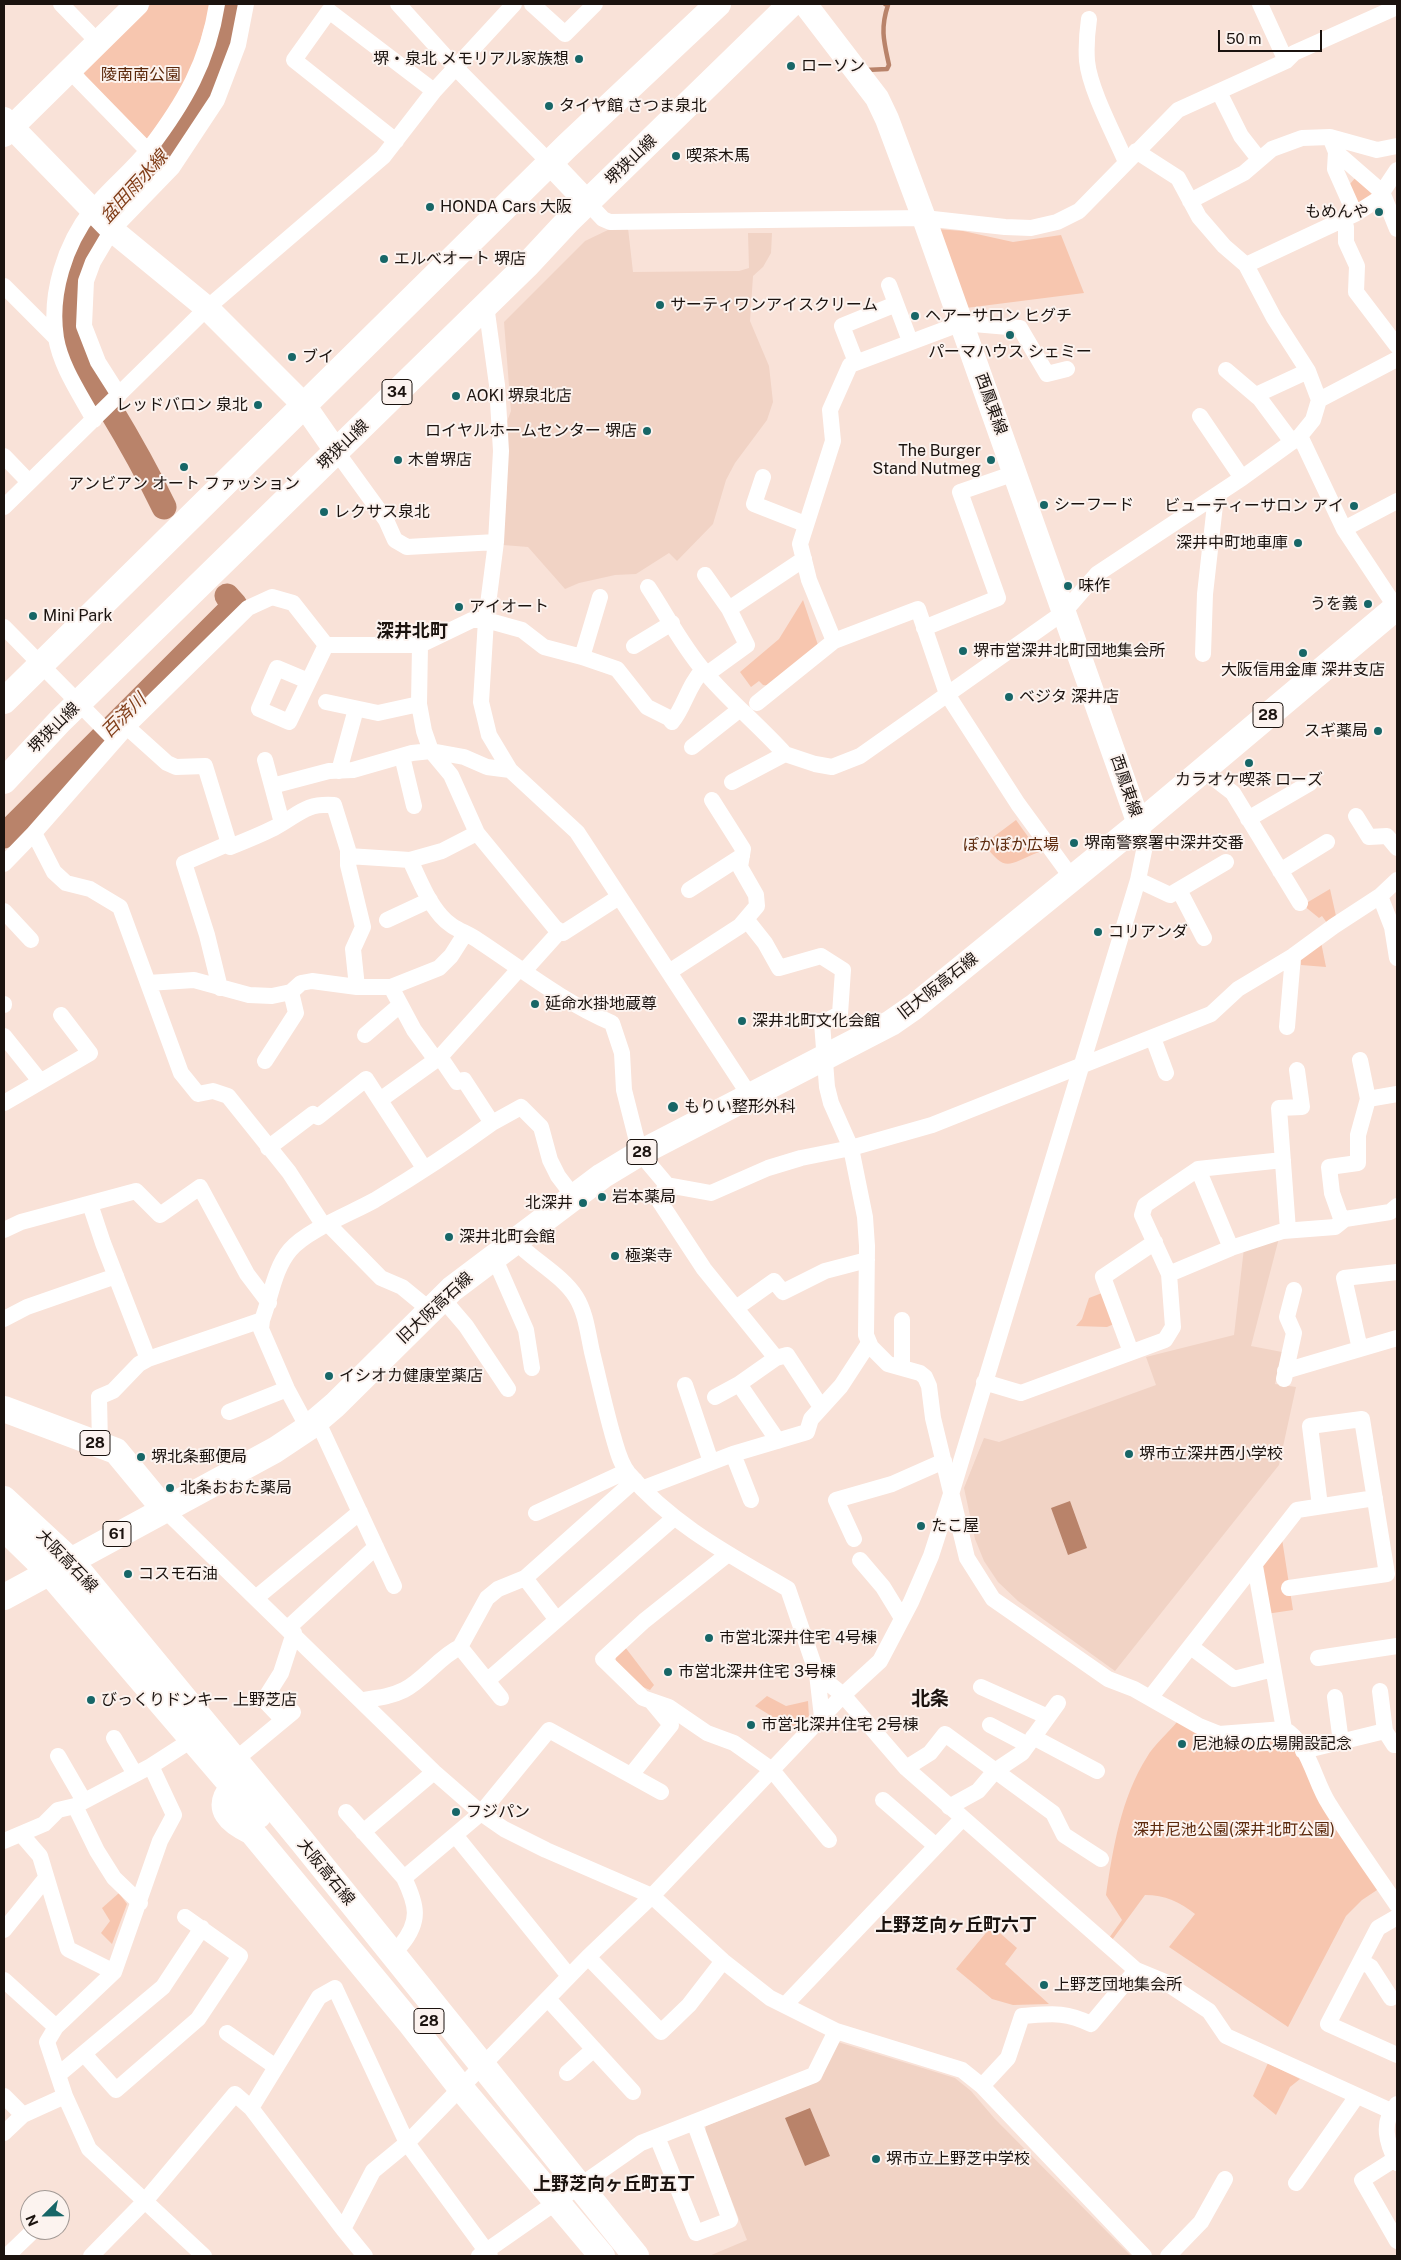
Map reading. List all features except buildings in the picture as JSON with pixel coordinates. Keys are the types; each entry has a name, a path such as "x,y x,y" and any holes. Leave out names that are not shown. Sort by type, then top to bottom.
{"main road":[{"path":"137,4 70,71 6,127 102,219 207,308 304,405 336,451"},
{"path":"4,701 550,163 718,4"},
{"name":"堺狭山線","path":"4,781 79,702 486,305 790,4"},
{"name":"西鳳東線","path":"805,4 877,98 887,119 962,323 1139,824"},
{"path":"550,163 588,203"},
{"name":"旧大阪高石線","path":"164,1509 275,1450 313,1424 436,1304 494,1257 602,1176 640,1153 891,1023 914,1007 1139,824 1397,608"},
{"name":"28","path":"4,1409 116,1451 164,1509"},
{"name":"大阪高石線","path":"4,1499 233,1787 394,1978 622,2256"},
{"name":"61","path":"4,1597 164,1509"},
{"name":"大阪高石線","path":"5,1530 59,1566 235,1760 636,2256"},
{"path":"233,1787 226,1796 224,1805 229,1818 252,1832 411,2024 460,2087 602,2256"},
{"path":"301,1840 322,1850 401,1945 589,2180 653,2256"}],"street":[{"path":"61,4 98,42"},
{"path":"117,397 98,362 84,326 86,281 93,262 102,219 182,103 198,73 213,26 217,4"},
{"path":"96,418 70,377 56,338 55,299 62,267 76,233 102,219 172,168 217,100 238,45 246,4"},
{"path":"398,4 455,67 550,163"},
{"path":"4,507 207,308 383,157 434,91 514,4"},
{"path":"532,4 565,34 595,4"},
{"path":"1260,4 1286,61"},
{"path":"588,203 599,216 610,222 924,218 1031,228 1057,222 1079,211 1178,110 1286,61 1294,53 1397,7"},
{"path":"396,141 294,60 330,11 434,91"},
{"path":"648,587 705,672 739,710 765,732 785,754 815,764 832,767 860,756 1064,612 1098,574 1242,478 1296,439 1313,420 1319,400 1308,370 1274,318 1246,265 1224,246 1199,217 1178,178 1131,157 1092,81 1087,63 1086,42 1089,19"},
{"path":"70,71 148,151"},
{"path":"1219,92 1241,136 1258,159"},
{"path":"1190,201 1244,174 1258,159 1272,149 1302,138 1333,145 1377,150 1388,146 1397,146"},
{"path":"1333,145 1382,192 1397,229"},
{"path":"1333,145 1335,169 1348,217 1346,242 1357,266 1356,292 1397,346"},
{"path":"1246,265 1348,217 1377,200 1397,170"},
{"path":"889,284 910,342"},
{"path":"4,286 56,338"},
{"path":"856,362 842,326 896,304"},
{"path":"486,305 500,415 501,451 496,542 486,620 481,702 489,735 510,770 577,832 750,1096"},
{"path":"834,641 809,580 800,544 833,440 831,404 850,365 962,323 1020,328 1047,374 1067,369"},
{"path":"1319,400 1397,359"},
{"path":"1226,370 1256,395 1296,439 1344,529 1397,608"},
{"path":"1256,395 1308,370"},
{"path":"1200,416 1242,478"},
{"path":"336,451 386,520 395,540 407,546 496,542"},
{"path":"4,456 29,482"},
{"path":"924,628 998,598 960,492 1015,473"},
{"path":"763,477 754,504 805,524"},
{"path":"1203,654 1205,594 1216,496"},
{"path":"1344,529 1397,502"},
{"path":"729,609 804,559"},
{"path":"326,645 420,646 472,620 486,620 522,630 544,647 617,669 647,707 669,718 672,722 679,714 694,678 747,645 729,609 706,575"},
{"path":"4,864 34,833 113,737 127,727 248,608 272,597 293,603 326,645"},
{"path":"582,657 600,597"},
{"path":"757,704 834,641 918,609 947,694 1018,804 1072,878"},
{"path":"634,646 672,623"},
{"path":"4,627 113,737"},
{"path":"308,681 326,645"},
{"path":"420,646 419,704 424,732 431,751 451,775 477,833 555,928 563,933 619,897"},
{"path":"326,702 378,713 419,704"},
{"path":"339,771 356,709"},
{"path":"692,747 739,710"},
{"path":"127,727 167,763 176,767 205,766 230,848 282,823 306,808 317,804 334,804 348,856 363,927 353,949 357,987"},
{"path":"272,786 329,771 353,770 402,756 431,751 464,757 487,767 510,770"},
{"path":"732,782 785,754"},
{"path":"402,756 414,806"},
{"path":"266,760 282,823"},
{"path":"1203,770 1233,793 1300,903"},
{"path":"1248,819 1310,783"},
{"path":"669,972 740,926 757,906 756,895 740,867 743,849 712,800"},
{"path":"1356,816 1370,837 1387,836 1397,848"},
{"path":"343,2229 373,2171 407,2143 588,1957 652,1896 843,1695 880,1661 931,1556 952,1490 1138,880 1146,840 1139,824"},
{"path":"34,833 54,872 66,883 90,889 120,907 181,1073 198,1094 214,1090 228,1096 289,1172 326,1225 381,1278 436,1304 466,1326 508,1389"},
{"path":"348,856 410,860 442,851 477,833"},
{"path":"1280,871 1326,842"},
{"path":"220,988 207,935 184,863 230,843"},
{"path":"689,890 742,856"},
{"path":"410,860 430,900 455,930 477,939 559,996 612,1022 622,1054 624,1090 640,1153 667,1185 711,1193 768,1168 932,1125 1211,1014 1238,990 1293,956 1380,896 1397,880"},
{"path":"1138,880 1170,895 1226,862"},
{"path":"1179,890 1204,938"},
{"path":"1380,896 1395,929 1397,958"},
{"path":"387,920 430,900"},
{"path":"4,911 31,940"},
{"path":"746,919 765,943 778,968 821,956 843,970 840,1014 822,1023 827,1087 831,1103 850,1148 865,1217 867,1260 866,1335 869,1343 880,1358 888,1364 920,1373 929,1386 933,1418 967,1558 993,1598 1108,1680 1134,1689 1199,1726 1219,1734 1284,1729 1291,1733 1303,1751 1327,1802 1397,1905"},
{"path":"380,1100 438,1059 560,931"},
{"path":"148,983 194,980 249,995 272,996 291,992 301,983 312,981 357,987 391,988 439,968 451,956 465,934"},
{"path":"1287,1027 1293,956"},
{"path":"391,988 414,1030 458,1082 464,1080 492,1123"},
{"path":"265,1061 296,1013 291,992"},
{"path":"364,1035 400,1005"},
{"path":"4,1103 90,1053 61,1015"},
{"path":"4,1036 40,1081"},
{"path":"1153,1038 1166,1073"},
{"path":"1342,1221 1332,1193 1329,1167 1358,1163 1358,1135 1368,1099 1360,1060"},
{"path":"1288,1230 1279,1108 1302,1106 1297,1070"},
{"path":"268,1148 313,1114 318,1118 366,1079 424,1168"},
{"path":"1368,1099 1397,1094"},
{"path":"394,1586 360,1512 313,1424 287,1389 261,1329 262,1320 281,1263 292,1248 326,1225 375,1200 452,1152 492,1123 521,1107 541,1127 550,1160 558,1176 574,1197"},
{"path":"984,1382 1021,1393 1165,1340 1173,1327 1169,1274 1142,1215 1145,1205 1198,1170 1283,1160"},
{"path":"1198,1170 1231,1248"},
{"path":"667,1185 658,1199 704,1269 776,1358"},
{"path":"4,1230 22,1222 136,1192 160,1215 200,1187 247,1274 269,1303"},
{"path":"90,1204 148,1360"},
{"path":"1169,1274 1231,1248 1288,1230 1335,1227 1345,1219 1390,1212 1397,1206"},
{"path":"516,1241 530,1256 566,1285 577,1298 584,1314 605,1409 620,1459 636,1480 674,1518 728,1554 788,1589 818,1674 822,1717"},
{"path":"1131,1352 1103,1277 1155,1242"},
{"path":"494,1257 526,1330 532,1368"},
{"path":"736,1308 774,1281 783,1292 825,1271 867,1260"},
{"path":"1360,1349 1344,1278 1397,1272"},
{"path":"4,1319 27,1307 116,1276"},
{"path":"1294,1290 1287,1317 1294,1333 1285,1376 1397,1338"},
{"path":"100,1445 99,1397 113,1391 139,1364 262,1320"},
{"path":"902,1320 902,1368"},
{"path":"536,1513 636,1480 712,1462 807,1432 811,1419 841,1386 869,1343"},
{"path":"715,1397 739,1384 776,1358 786,1354 822,1407"},
{"path":"739,1384 778,1441"},
{"path":"685,1385 712,1462"},
{"path":"229,1412 287,1389"},
{"path":"1289,1588 1387,1574 1391,1559 1375,1498 1362,1418 1310,1426 1320,1506"},
{"path":"733,1454 751,1500"},
{"path":"854,1540 836,1500 892,1484 944,1461"},
{"path":"362,1700 387,1697 406,1690 449,1652 460,1646 487,1598 498,1589 525,1578 636,1480"},
{"path":"1150,1698 1297,1510 1375,1498"},
{"path":"164,1509 291,1630 434,1772 481,1813 504,1829 546,1850 652,1896 724,1961 770,1998 836,2031 962,2070 982,2086 1144,2256"},
{"path":"257,1598 360,1512"},
{"path":"488,1680 674,1518"},
{"path":"235,1760 288,1716 264,1700 281,1673 291,1630 376,1547"},
{"path":"728,1554 644,1621 603,1660 644,1698 669,1707 707,1733 734,1743 772,1770 829,1840"},
{"path":"860,1560 883,1587 902,1618"},
{"path":"1255,1566 1284,1729"},
{"path":"525,1578 557,1620"},
{"path":"460,1646 501,1698"},
{"path":"1318,1658 1397,1646"},
{"path":"1191,1647 1234,1679 1273,1669"},
{"path":"818,1674 843,1695 906,1768 1136,1970 1165,1982 1208,2012 1226,2036 1357,2096 1394,2108 1387,2130 1388,2141 1396,2161 1362,2180 1397,2241"},
{"path":"981,1688 1048,1717"},
{"path":"1380,1691 1385,1731 1394,1745 1397,1745"},
{"path":"1336,1697 1341,1742"},
{"path":"631,1775 671,1725 650,1701"},
{"path":"949,1807 978,1792 995,1771 1022,1753 1058,1703"},
{"path":"990,1725 1097,1771"},
{"path":"404,1878 481,1813 549,1730 661,1792"},
{"path":"1303,1751 1385,1731"},
{"path":"906,1768 930,1753 945,1734 1053,1813 1064,1835 1101,1859"},
{"path":"114,1738 135,1774"},
{"path":"4,1841 44,1824 58,1810 80,1803 151,1766 194,1739"},
{"path":"58,1756 80,1803 97,1851 114,1878 140,1903"},
{"path":"151,1766 174,1815 160,1841 140,1903 114,1972 56,2027 47,2042 65,2096 89,2149 204,2256"},
{"path":"363,1832 434,1772"},
{"path":"883,1800 936,1846"},
{"path":"346,1812 404,1878 411,1893 415,1914 413,1931 401,1945"},
{"path":"785,2005 962,1819"},
{"path":"21,1834 40,1856 68,1949 114,1972"},
{"path":"455,1835 570,1976"},
{"path":"4,1930 46,1878"},
{"path":"84,2054 116,2090 198,2019 240,1956 185,1917"},
{"path":"1397,1917 1378,1928 1328,2024 1397,2055"},
{"path":"58,2075 163,1988 202,1928"},
{"path":"588,1957 661,2032 690,2005 724,1961"},
{"path":"1361,1961 1372,1967 1391,1998"},
{"path":"982,2086 1008,2058 1022,2016 1071,2015 1091,2024 1136,1970"},
{"path":"4,1980 56,2027"},
{"path":"250,2108 320,1996 335,1988 407,2143 485,2254 641,2143 814,2075 836,2031"},
{"path":"548,1999 633,2092"},
{"path":"227,2033 276,2067"},
{"path":"567,2073 594,2049"},
{"path":"91,2256 145,2201 235,2094 250,2108 365,2256"},
{"path":"4,2096 24,2115"},
{"path":"4,2133 24,2115 65,2096"},
{"path":"1296,2183 1357,2096"},
{"path":"657,2137 696,2233 730,2220 694,2122"},
{"path":"1168,2256 1201,2222 1225,2179"},
{"path":"7,2256 24,2240"}],"shaded area":[{"path":"628,228 633,272 739,271 749,268 748,233 772,233 771,253 763,267 753,276 750,321 769,366 773,402 767,420 735,463 726,480 713,524 677,561 669,553 636,574 615,575 579,583 565,589 528,547 503,545 507,487 506,424 511,411 504,322 585,241 610,229"},
{"name":"堺市立深井西小学校","path":"1279,1238 1251,1346 1282,1352 1275,1384 1296,1387 1279,1465 1115,1671 1018,1601 998,1582 984,1561 975,1539 964,1488 984,1438 999,1442 1156,1385 1146,1357 1234,1335 1244,1248"},
{"path":"1070,1501 1087,1548 1068,1555 1051,1508"},
{"name":"堺市立上野芝中学校","path":"838,2042 955,2078 971,2091 995,2119 1131,2256 709,2256 747,2240 705,2132 706,2126 821,2080 835,2044"},
{"path":"810,2108 830,2156 805,2166 785,2118"}],"green space":[{"name":"陵南南公園","path":"151,4 211,4 192,70 177,100 149,138 142,138 92,87 83,72"},
{"path":"1357,176 1374,194 1358,208 1349,185"},
{"path":"936,229 963,231 1013,242 1061,235 1084,293 966,308"},
{"path":"803,600 819,648 770,686 763,685 759,681 751,687 740,672 779,639"},
{"name":"ぽかぽか広場","path":"1016,820 1039,852 1013,863 1003,863 984,844"},
{"path":"1330,889 1336,916 1327,923 1322,916 1319,918 1303,905"},
{"path":"1321,942 1326,967 1301,965 1301,956"},
{"path":"1102,1293 1114,1324 1107,1327 1076,1326 1082,1319 1089,1298"},
{"path":"1282,1539 1293,1610 1266,1614 1259,1569"},
{"path":"625,1647 654,1685 650,1690 643,1687 616,1663 616,1656"},
{"path":"767,1696 786,1706 808,1701 809,1717 796,1731 755,1706"},
{"name":"深井尼池公園(深井北町公園)","path":"1177,1722 1282,1737 1291,1743 1380,1888 1362,1900 1346,1916 1288,2027 1169,1947 1195,1914 1178,1903 1159,1896 1145,1895 1112,1940 1109,1938 1122,1920 1106,1895 1115,1841 1124,1806 1147,1757"},
{"path":"119,1893 127,1904 112,1944 101,1933 110,1921 102,1908"},
{"path":"993,1927 1017,1948 1005,1964 1049,2004 1013,2005 992,1999 956,1969 990,1928"},
{"path":"1268,2063 1300,2079 1290,2087 1276,2115 1253,2096"}],"waterway":[{"name":"盆田雨水線","path":"164,507 138,456 87,370 73,340 70,313 71,297 79,264 103,221 113,208 162,159 191,116 216,63 234,4"},
{"path":"866,70 887,69 889,65 884,35 884,21 888,5 885,4"},
{"name":"百済川","path":"4,836 235,605 227,596"}],"place":[{"name":"堺・泉北 メモリアル家族想","path":"579,59"},
{"name":"ローソン","path":"791,66"},
{"name":"タイヤ館 さつま泉北","path":"549,106"},
{"name":"喫茶木馬","path":"676,156"},
{"name":"HONDA Cars 大阪","path":"430,207"},
{"name":"もめんや","path":"1379,212"},
{"name":"エルべオート 堺店","path":"384,259"},
{"name":"サーティワンアイスクリーム","path":"660,305"},
{"name":"ヘアーサロン ヒグチ","path":"915,316"},
{"name":"パーマハウス シェミー","path":"1010,335"},
{"name":"ブイ","path":"292,357"},
{"name":"AOKI 堺泉北店","path":"456,396"},
{"name":"レッドバロン 泉北","path":"258,405"},
{"name":"ロイヤルホームセンター 堺店","path":"647,431"},
{"name":"木曽堺店","path":"398,460"},
{"name":"The Burger Stand Nutmeg","path":"991,460"},
{"name":"アンビアン オート ファッション","path":"184,467"},
{"name":"シーフード","path":"1044,505"},
{"name":"ビューティーサロン アイ","path":"1354,506"},
{"name":"レクサス泉北","path":"324,512"},
{"name":"深井中町地車庫","path":"1298,543"},
{"name":"味作","path":"1068,586"},
{"name":"うを義","path":"1368,604"},
{"name":"アイオート","path":"459,607"},
{"name":"Mini Park","path":"33,616"},
{"name":"堺市営深井北町団地集会所","path":"963,651"},
{"name":"大阪信用金庫 深井支店","path":"1303,653"},
{"name":"ベジタ 深井店","path":"1009,697"},
{"name":"スギ薬局","path":"1378,731"},
{"name":"カラオケ喫茶 ローズ","path":"1249,763"},
{"name":"堺南警察署中深井交番","path":"1074,843"},
{"name":"コリアンダ","path":"1098,932"},
{"name":"延命水掛地蔵尊","path":"535,1004"},
{"name":"深井北町文化会館","path":"742,1021"},
{"name":"もりい整形外科","path":"673,1107"},
{"name":"岩本薬局","path":"602,1197"},
{"name":"北深井","path":"583,1203"},
{"name":"深井北町会館","path":"449,1237"},
{"name":"極楽寺","path":"615,1256"},
{"name":"イシオカ健康堂薬店","path":"329,1376"},
{"name":"堺市立深井西小学校","path":"1129,1454"},
{"name":"堺北条郵便局","path":"141,1457"},
{"name":"北条おおた薬局","path":"170,1488"},
{"name":"たこ屋","path":"921,1526"},
{"name":"コスモ石油","path":"128,1574"},
{"name":"市営北深井住宅 4号棟","path":"709,1638"},
{"name":"市営北深井住宅 3号棟","path":"668,1672"},
{"name":"びっくりドンキー 上野芝店","path":"91,1700"},
{"name":"市営北深井住宅 2号棟","path":"751,1725"},
{"name":"尼池緑の広場開設記念","path":"1182,1744"},
{"name":"フジパン","path":"456,1812"},
{"name":"上野芝団地集会所","path":"1044,1985"},
{"name":"堺市立上野芝中学校","path":"876,2159"}],"district":[{"name":"深井北町","path":"412,631"},
{"name":"北条","path":"930,1699"},
{"name":"上野芝向ヶ丘町六丁","path":"956,1925"},
{"name":"上野芝向ヶ丘町五丁","path":"614,2184"}]}
